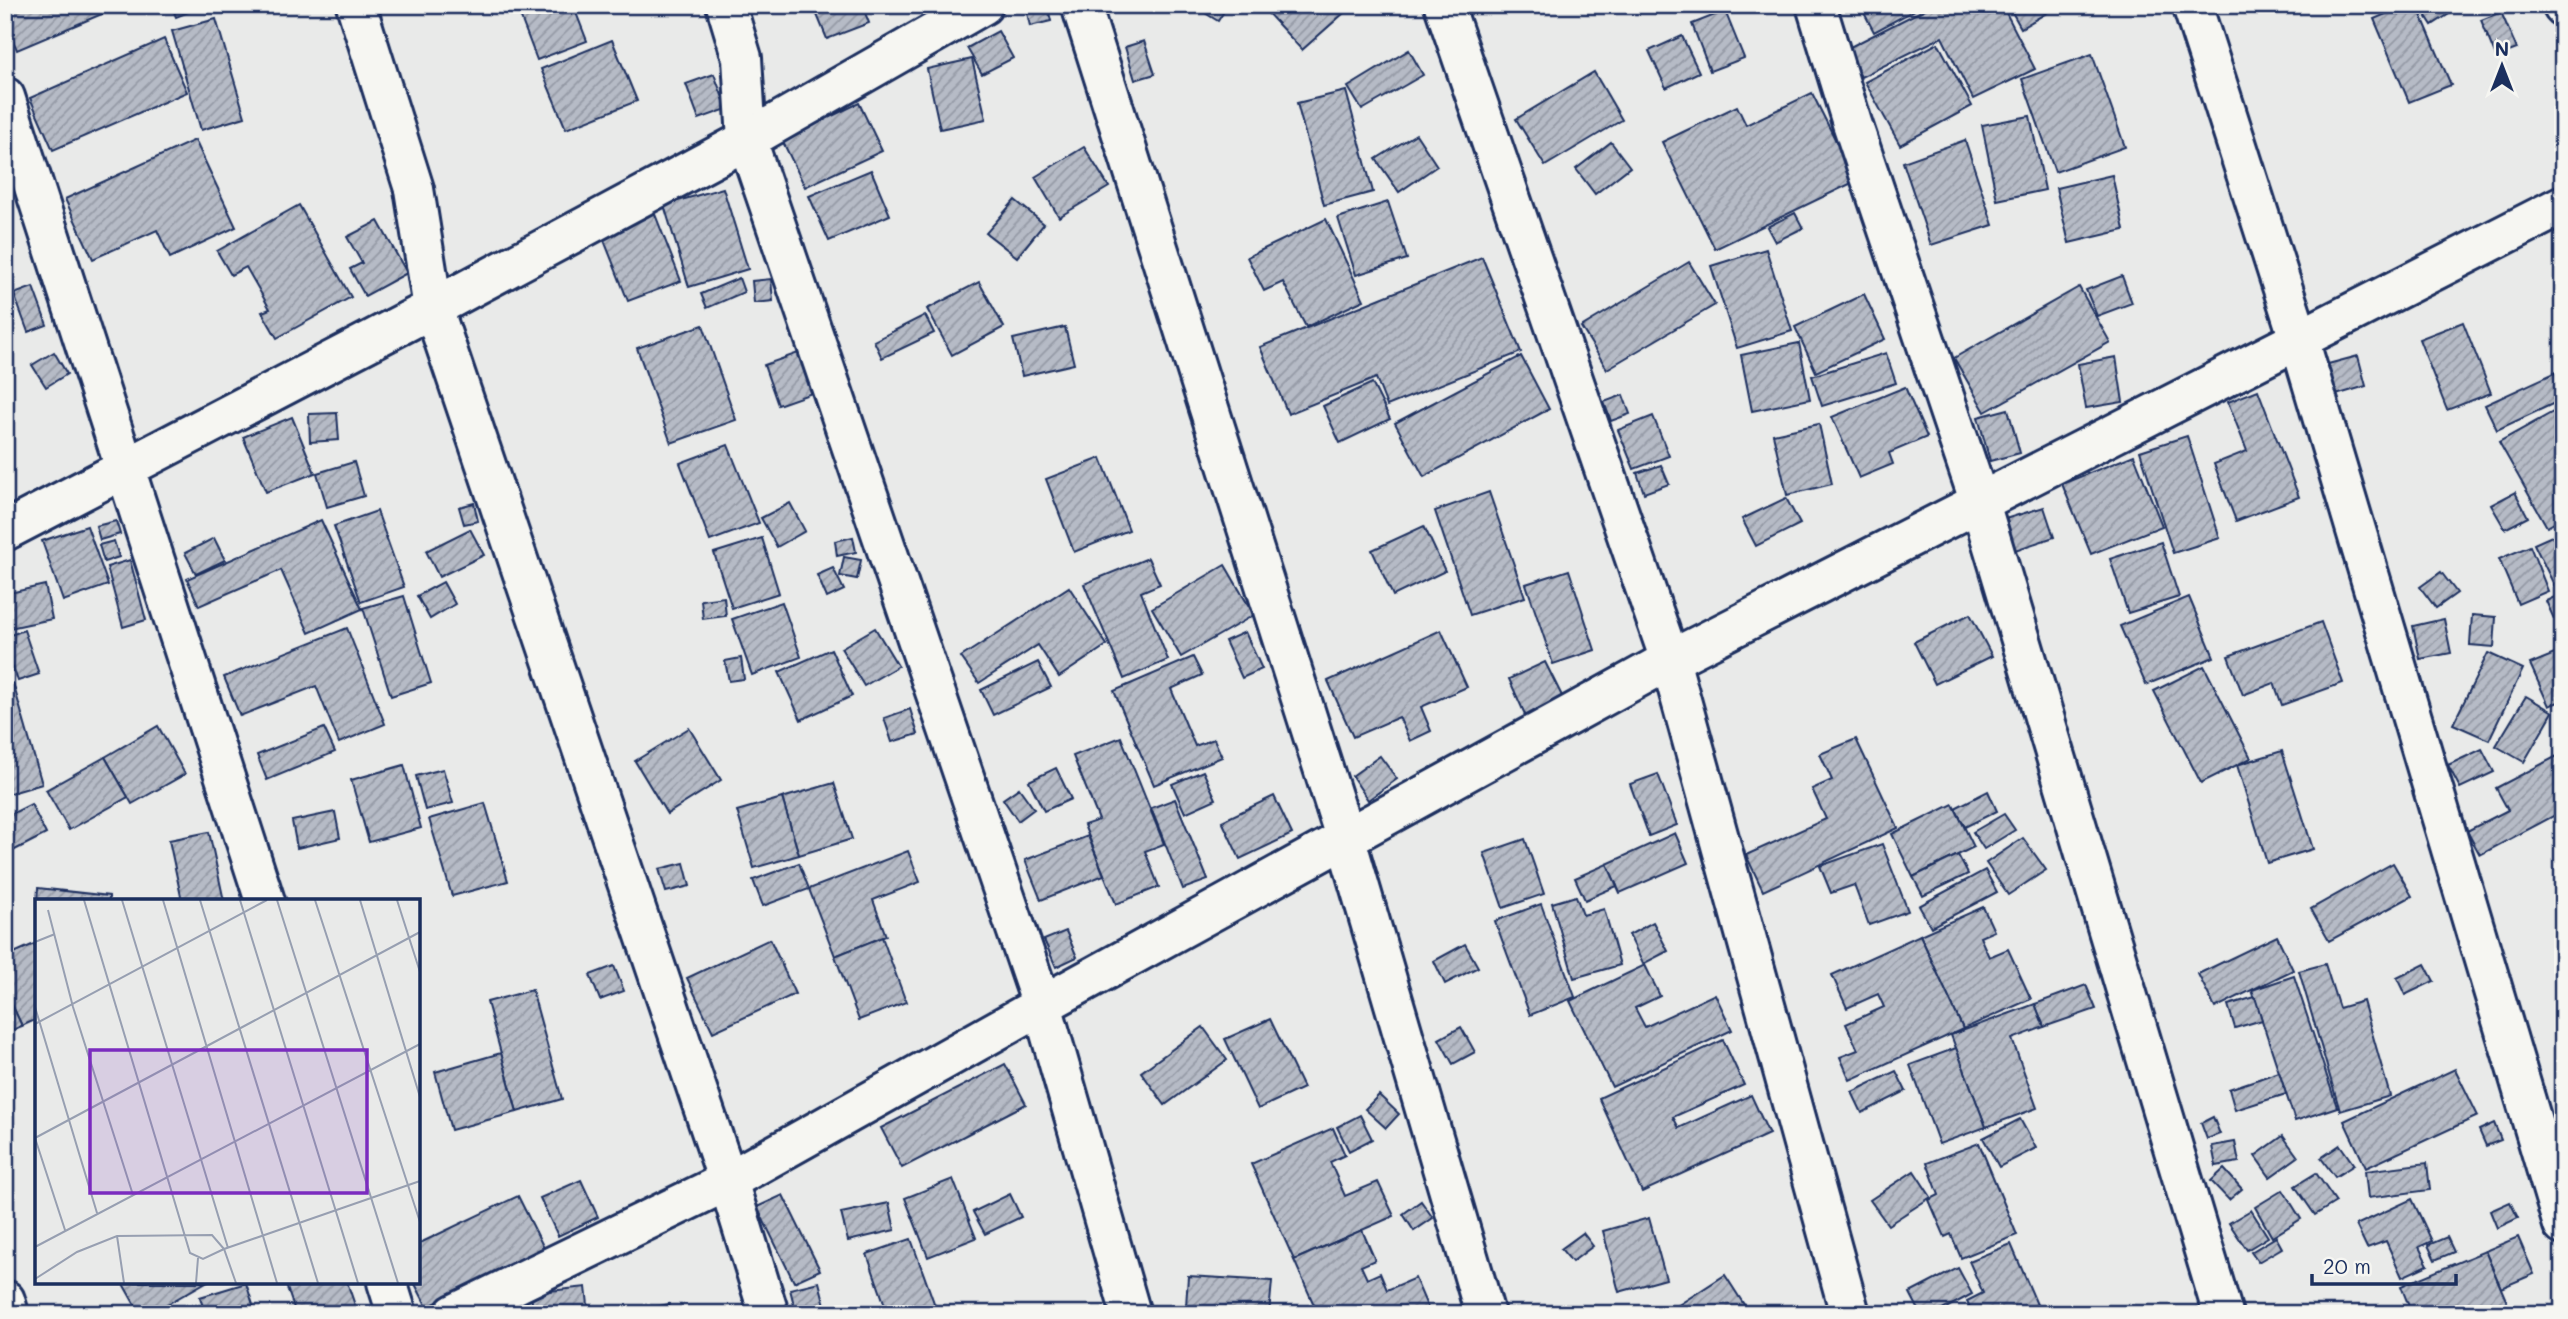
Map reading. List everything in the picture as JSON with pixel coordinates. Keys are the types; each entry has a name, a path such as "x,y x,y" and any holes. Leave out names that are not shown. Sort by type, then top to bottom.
{"street":[{"path":"356,5 414,189 433,308 729,1181 769,1314"},
{"path":"726,5 742,58 747,140 1042,1004 1131,1314"},
{"path":"5,531 433,308 747,140 983,5"},
{"path":"1081,5 1346,840 1485,1314"},
{"path":"1444,5 1670,660 1850,1314"},
{"path":"1816,5 1856,135 1980,503 2223,1314"},
{"path":"2192,5 2299,339 2563,1225"},
{"path":"5,97 264,899"},
{"path":"454,1314 729,1181 1042,1004 1346,840 1670,660 2563,205"},
{"path":"388,1284 397,1314"},
{"path":"5,1300 9,1314"}],"building":[{"path":"5,5 123,5 17,50 5,22"},
{"path":"171,5 206,5 176,17"},
{"path":"516,5 573,5 587,41 537,60"},
{"path":"813,5 862,5 869,23 827,39"},
{"path":"1192,5 1228,5 1218,21"},
{"path":"1267,5 1353,5 1302,50 1264,9"},
{"path":"1860,5 1924,5 1874,32"},
{"path":"1933,5 2002,5 2035,69 1973,99 1942,37 1861,77 1846,49"},
{"path":"2008,5 2060,5 2021,28"},
{"path":"2407,5 2417,5 2451,85 2409,102 2374,19"},
{"path":"2419,5 2463,5 2432,25"},
{"path":"1048,8 1051,21 1030,26 1027,13"},
{"path":"1725,11 1744,58 1710,71 1692,24"},
{"path":"2501,12 2517,49 2496,57 2481,20"},
{"path":"216,19 245,117 201,130 172,31"},
{"path":"998,31 1013,58 982,74 967,48"},
{"path":"1682,36 1699,72 1666,88 1649,51"},
{"path":"164,39 187,92 53,150 30,98"},
{"path":"612,40 637,101 566,129 541,69"},
{"path":"1144,41 1155,74 1135,80 1125,47"},
{"path":"1938,43 1972,106 1900,145 1865,82"},
{"path":"1409,50 1423,75 1362,110 1348,87"},
{"path":"2092,54 2125,147 2055,172 2022,79"},
{"path":"972,59 986,119 940,129 927,69"},
{"path":"1594,72 1622,120 1545,166 1516,119"},
{"path":"714,74 727,109 699,119 686,84"},
{"path":"1346,91 1373,192 1324,205 1297,103"},
{"path":"1812,93 1856,181 1715,249 1662,142 1737,106 1746,125"},
{"path":"859,103 882,151 805,187 782,140"},
{"path":"2030,116 2045,190 1997,200 1982,125"},
{"path":"1416,134 1437,166 1399,192 1376,159"},
{"path":"195,140 236,227 170,258 157,230 93,259 65,199"},
{"path":"1965,140 1993,225 1931,245 1903,162"},
{"path":"1611,142 1630,167 1595,194 1576,169"},
{"path":"1084,147 1109,187 1059,217 1035,177"},
{"path":"871,170 890,215 829,241 809,196"},
{"path":"2112,175 2124,230 2069,243 2056,188"},
{"path":"723,188 748,269 689,287 664,205"},
{"path":"1015,200 1044,224 1017,257 986,233"},
{"path":"1388,202 1407,259 1356,275 1338,218"},
{"path":"299,205 351,297 277,338 262,312 270,309 246,267 231,275 217,251"},
{"path":"653,209 681,281 628,301 600,230"},
{"path":"1795,213 1803,228 1775,242 1767,227"},
{"path":"1326,219 1364,300 1306,327 1283,282 1264,291 1247,257"},
{"path":"378,221 407,273 365,296 350,269 362,263 347,237"},
{"path":"1766,249 1792,331 1737,348 1711,266"},
{"path":"1482,257 1521,352 1387,406 1376,378 1288,414 1260,347"},
{"path":"1689,262 1715,305 1607,369 1581,327"},
{"path":"2122,276 2132,303 2097,316 2086,290"},
{"path":"739,278 744,292 707,308 701,294"},
{"path":"771,279 773,301 754,303 752,281"},
{"path":"979,282 1004,327 952,355 927,309"},
{"path":"33,287 47,325 28,332 14,294"},
{"path":"2079,287 2110,342 1985,412 1954,358"},
{"path":"1864,294 1885,339 1816,372 1795,327"},
{"path":"925,315 934,333 882,358 874,341"},
{"path":"2463,322 2491,393 2447,410 2419,339"},
{"path":"703,325 736,420 671,443 637,348"},
{"path":"1065,327 1074,364 1022,376 1013,339"},
{"path":"1799,343 1810,399 1752,411 1741,355"},
{"path":"804,351 818,391 778,405 764,365"},
{"path":"54,352 67,374 46,387 32,365"},
{"path":"1886,353 1896,383 1822,406 1812,376"},
{"path":"1521,356 1549,409 1424,477 1395,423"},
{"path":"2358,356 2366,386 2336,395 2328,364"},
{"path":"2116,357 2123,402 2086,408 2078,364"},
{"path":"2563,369 2563,399 2497,430 2485,405"},
{"path":"1372,383 1390,419 1340,443 1323,406"},
{"path":"1905,387 1927,437 1889,453 1893,464 1859,478 1832,417"},
{"path":"2258,390 2299,497 2236,521 2214,464 2247,451 2228,402"},
{"path":"1623,395 1630,414 1611,421 1604,402"},
{"path":"2008,409 2020,453 1990,461 1978,417"},
{"path":"2553,412 2563,429 2563,518 2547,527 2499,442"},
{"path":"337,413 339,440 310,442 309,414"},
{"path":"1653,416 1669,456 1634,469 1618,430"},
{"path":"292,417 315,473 266,492 243,437"},
{"path":"1819,424 1832,484 1787,495 1773,434"},
{"path":"2187,436 2220,538 2173,553 2140,451"},
{"path":"728,445 759,523 710,541 680,463"},
{"path":"2134,455 2162,526 2091,554 2062,484"},
{"path":"1101,458 1129,530 1074,552 1046,479"},
{"path":"354,462 364,496 327,507 317,473"},
{"path":"1661,465 1669,484 1644,493 1637,473"},
{"path":"1489,492 1525,597 1470,615 1435,511"},
{"path":"2515,492 2528,517 2505,529 2491,505"},
{"path":"1786,498 1800,524 1756,546 1742,519"},
{"path":"474,503 478,521 464,524 459,507"},
{"path":"790,503 805,531 777,547 761,518"},
{"path":"2044,507 2054,537 2012,551 2002,520"},
{"path":"377,511 404,587 361,602 334,526"},
{"path":"321,520 362,609 309,633 281,570 199,606 187,579"},
{"path":"116,521 120,534 100,540 96,526"},
{"path":"87,526 108,585 63,601 42,541"},
{"path":"1424,526 1445,571 1393,596 1372,550"},
{"path":"470,529 484,555 439,577 426,551"},
{"path":"2563,531 2563,586 2556,589 2534,544"},
{"path":"853,537 856,552 837,556 835,541"},
{"path":"214,538 225,560 196,574 185,553"},
{"path":"762,538 779,593 732,608 714,553"},
{"path":"114,541 119,557 104,562 99,545"},
{"path":"2161,542 2179,597 2128,613 2110,559"},
{"path":"2530,546 2548,591 2518,604 2499,559"},
{"path":"844,557 861,560 857,579 840,576"},
{"path":"1148,558 1160,584 1141,592 1168,660 1124,679 1084,584"},
{"path":"130,560 146,620 123,627 107,567"},
{"path":"1225,565 1254,615 1181,657 1152,608"},
{"path":"833,568 844,590 827,598 817,575"},
{"path":"1569,570 1595,650 1553,664 1526,584"},
{"path":"2441,572 2457,593 2436,608 2420,587"},
{"path":"443,582 455,604 430,619 417,596"},
{"path":"45,585 52,619 5,629 5,594"},
{"path":"1069,587 1107,645 1059,677 1038,645 979,683 961,657"},
{"path":"2563,593 2563,615 2554,619 2546,601"},
{"path":"404,596 431,683 391,696 363,608"},
{"path":"724,597 726,616 703,619 701,600"},
{"path":"2189,597 2214,657 2146,685 2120,626"},
{"path":"782,602 801,657 752,675 732,619"},
{"path":"1970,614 1992,656 1935,684 1914,642"},
{"path":"2472,615 2496,617 2494,647 2470,645"},
{"path":"2444,619 2451,653 2420,659 2413,626"},
{"path":"2321,622 2343,683 2282,705 2274,683 2243,695 2228,656"},
{"path":"347,628 385,724 339,743 316,686 240,716 224,677"},
{"path":"875,628 898,666 864,686 841,648"},
{"path":"24,630 39,674 18,681 5,645 5,637"},
{"path":"1441,630 1467,687 1421,707 1431,731 1410,741 1399,717 1353,737 1328,681"},
{"path":"1245,632 1262,669 1242,678 1225,641"},
{"path":"831,649 852,696 801,720 779,672"},
{"path":"2488,653 2523,669 2489,740 2453,724"},
{"path":"2557,653 2563,665 2563,700 2549,706 2530,664"},
{"path":"1193,657 1202,675 1171,689 1195,746 1214,739 1222,757 1154,785 1114,691"},
{"path":"741,658 744,679 729,681 725,661"},
{"path":"1038,662 1051,687 993,715 981,690"},
{"path":"1545,662 1565,702 1527,719 1509,679"},
{"path":"2204,666 2251,758 2201,783 2154,691"},
{"path":"13,683 42,784 5,795 5,686"},
{"path":"2526,696 2553,712 2524,762 2496,746"},
{"path":"910,709 918,734 892,742 884,718"},
{"path":"158,726 185,774 132,804 105,757"},
{"path":"324,728 335,752 267,780 257,755"},
{"path":"689,728 721,780 667,814 635,761"},
{"path":"1121,737 1164,844 1145,851 1159,887 1116,904 1084,825 1099,820 1073,756"},
{"path":"1856,739 1898,828 1763,891 1746,855 1826,819 1812,789 1832,780 1820,754"},
{"path":"2482,749 2494,772 2460,788 2448,765"},
{"path":"2282,751 2313,849 2267,863 2237,765"},
{"path":"2563,753 2563,811 2480,855 2467,831 2508,810 2496,788"},
{"path":"1380,756 1397,779 1368,800 1352,776"},
{"path":"105,757 128,797 69,830 46,790"},
{"path":"404,765 421,828 369,842 351,780"},
{"path":"1056,768 1071,799 1044,811 1029,781"},
{"path":"443,769 453,803 425,810 416,776"},
{"path":"1203,771 1216,799 1185,813 1172,784"},
{"path":"1658,774 1677,825 1649,836 1630,784"},
{"path":"834,783 852,839 799,855 782,798"},
{"path":"1019,788 1034,809 1018,821 1003,799"},
{"path":"1988,791 1997,811 1965,827 1955,808"},
{"path":"1274,796 1292,834 1240,859 1222,821"},
{"path":"782,798 799,855 754,868 737,811"},
{"path":"1175,799 1208,880 1183,889 1151,808"},
{"path":"485,803 508,881 452,896 429,819"},
{"path":"31,804 46,834 5,855 5,817"},
{"path":"1953,804 1974,847 1913,877 1892,834"},
{"path":"335,812 340,838 297,848 292,821"},
{"path":"2004,814 2015,830 1984,849 1973,832"},
{"path":"209,832 224,899 182,899 169,840"},
{"path":"1675,833 1688,863 1620,893 1607,864"},
{"path":"1088,836 1104,875 1041,900 1025,860"},
{"path":"2023,838 2046,870 2008,895 1986,863"},
{"path":"1525,839 1544,894 1503,908 1484,853"},
{"path":"1882,844 1908,911 1869,925 1854,885 1831,893 1820,866"},
{"path":"908,851 920,882 873,900 886,936 835,956 809,889"},
{"path":"1958,855 1968,874 1923,896 1913,877"},
{"path":"684,863 690,886 666,892 659,869"},
{"path":"799,863 809,889 763,906 753,880"},
{"path":"2393,863 2412,896 2329,941 2311,909"},
{"path":"1607,864 1617,886 1585,900 1575,878"},
{"path":"1985,870 1997,892 1931,927 1919,906"},
{"path":"38,888 109,896 109,899 37,899"},
{"path":"1576,896 1583,915 1604,909 1620,965 1574,978 1552,903"},
{"path":"1541,904 1575,997 1530,1015 1495,921"},
{"path":"1983,907 1994,931 1980,937 1989,957 2008,949 2031,999 1963,1029 1920,935"},
{"path":"1653,922 1668,951 1643,964 1629,935"},
{"path":"1066,931 1077,957 1056,967 1044,940"},
{"path":"1920,935 1963,1029 1850,1080 1840,1057 1858,1050 1846,1024 1884,1007 1878,994 1847,1008 1832,975"},
{"path":"2277,936 2293,970 2215,1008 2198,974"},
{"path":"882,937 906,1002 859,1020 835,956"},
{"path":"770,939 795,994 713,1032 687,978"},
{"path":"1465,944 1478,967 1445,984 1434,961"},
{"path":"35,946 35,1020 22,1026 5,990 5,957"},
{"path":"2325,964 2339,1008 2363,1001 2390,1096 2340,1111 2299,971"},
{"path":"2425,964 2434,981 2405,995 2397,978"},
{"path":"1645,965 1660,996 1635,1008 1645,1027 1715,994 1732,1030 1612,1087 1570,1001"},
{"path":"614,966 624,991 600,1000 590,975"},
{"path":"2294,976 2337,1107 2295,1121 2252,990"},
{"path":"2086,985 2096,1009 2044,1027 2035,1004"},
{"path":"5,990 22,1026 5,1033"},
{"path":"532,990 562,1099 517,1112 487,1002"},
{"path":"2255,997 2262,1020 2235,1028 2228,1005"},
{"path":"2035,1004 2044,1027 2012,1039 2037,1108 1986,1127 1951,1035"},
{"path":"1270,1019 1303,1088 1258,1109 1225,1039"},
{"path":"1203,1027 1227,1060 1165,1105 1141,1072"},
{"path":"1461,1027 1475,1052 1453,1064 1439,1039"},
{"path":"1723,1040 1744,1085 1673,1117 1679,1128 1751,1095 1769,1134 1642,1192 1599,1098"},
{"path":"1956,1048 1986,1127 1939,1144 1910,1065"},
{"path":"501,1053 517,1112 451,1130 435,1072"},
{"path":"1005,1064 1026,1104 902,1168 881,1128"},
{"path":"2455,1069 2478,1116 2366,1168 2344,1121"},
{"path":"1896,1071 1906,1091 1862,1113 1852,1092"},
{"path":"2279,1072 2286,1094 2235,1110 2229,1089"},
{"path":"1379,1095 1399,1114 1386,1128 1365,1109"},
{"path":"1360,1115 1372,1139 1349,1151 1337,1127"},
{"path":"2213,1117 2220,1134 2207,1139 2201,1123"},
{"path":"2020,1119 2036,1148 1999,1167 1983,1138"},
{"path":"2494,1123 2501,1140 2486,1146 2479,1130"},
{"path":"1333,1128 1345,1155 1330,1162 1345,1196 1378,1182 1394,1216 1294,1260 1251,1164"},
{"path":"2283,1136 2298,1157 2270,1177 2255,1156"},
{"path":"2235,1142 2239,1162 2216,1166 2212,1146"},
{"path":"1979,1143 2017,1235 1961,1258 1951,1234 1945,1237 1929,1200 1939,1195 1927,1163"},
{"path":"2340,1145 2354,1165 2335,1177 2321,1158"},
{"path":"2427,1163 2430,1190 2368,1198 2365,1171"},
{"path":"2224,1169 2242,1189 2229,1200 2211,1181"},
{"path":"1914,1171 1931,1197 1888,1225 1870,1200"},
{"path":"2316,1173 2336,1202 2315,1215 2295,1186"},
{"path":"953,1179 976,1238 928,1257 905,1198"},
{"path":"581,1180 598,1217 558,1236 540,1198"},
{"path":"2283,1190 2301,1219 2272,1237 2255,1207"},
{"path":"1010,1194 1021,1217 985,1234 973,1212"},
{"path":"783,1195 820,1270 794,1282 757,1207"},
{"path":"518,1196 545,1250 427,1307 415,1284 420,1284 420,1243"},
{"path":"2412,1199 2432,1241 2419,1247 2428,1265 2402,1277 2386,1241 2367,1248 2356,1225"},
{"path":"1421,1201 1433,1218 1414,1231 1403,1214"},
{"path":"2510,1202 2518,1218 2497,1228 2490,1211"},
{"path":"889,1203 895,1230 848,1241 841,1213"},
{"path":"2251,1210 2268,1237 2247,1250 2229,1223"},
{"path":"1649,1218 1666,1279 1619,1292 1603,1231"},
{"path":"1362,1230 1375,1260 1361,1266 1367,1279 1380,1273 1387,1290 1415,1278 1430,1313 1318,1314 1294,1260"},
{"path":"1583,1233 1593,1246 1572,1262 1561,1249"},
{"path":"2276,1237 2282,1248 2258,1262 2251,1252"},
{"path":"2447,1237 2454,1252 2435,1260 2428,1245"},
{"path":"2518,1237 2534,1274 2501,1288 2485,1251"},
{"path":"911,1239 938,1314 888,1314 867,1254"},
{"path":"2011,1244 2041,1314 1973,1314 1967,1301 1983,1293 1969,1261"},
{"path":"2485,1251 2512,1314 2412,1314 2401,1286"},
{"path":"1958,1268 1972,1294 1935,1314 1921,1314 1910,1293"},
{"path":"1725,1275 1750,1314 1678,1314 1674,1308"},
{"path":"1188,1276 1272,1281 1269,1314 1213,1314 1214,1308 1186,1306"},
{"path":"819,1282 825,1305 796,1313 790,1289"},
{"path":"123,1284 202,1284 150,1314 140,1314"},
{"path":"246,1284 256,1314 205,1314 200,1297"},
{"path":"286,1284 348,1284 358,1314 296,1314"},
{"path":"586,1287 589,1314 533,1314 531,1293"},
{"path":"669,1304 671,1314 624,1314"}]}
